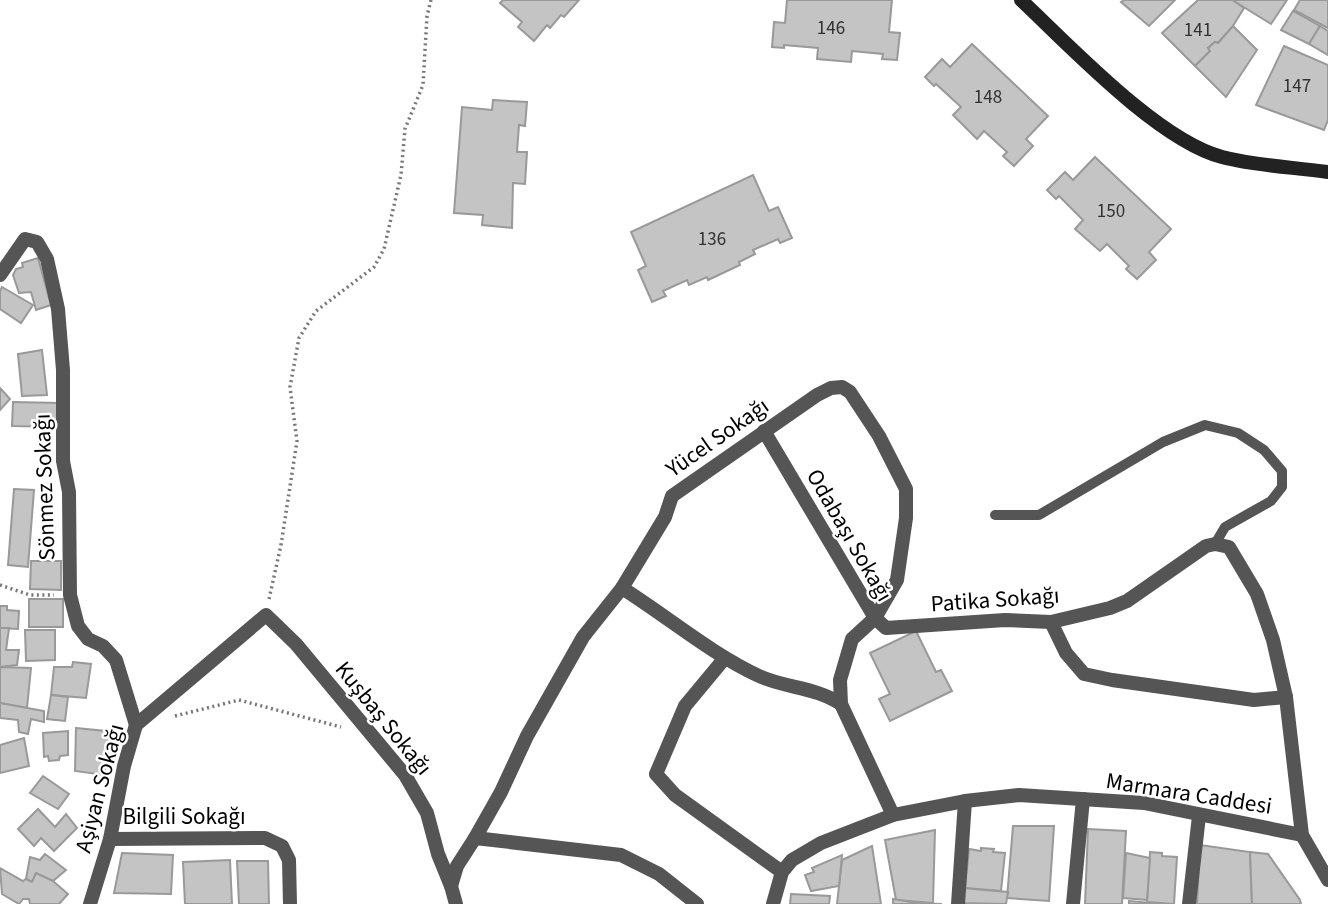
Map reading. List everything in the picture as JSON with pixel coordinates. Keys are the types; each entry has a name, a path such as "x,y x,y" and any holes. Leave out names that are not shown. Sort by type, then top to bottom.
{"main road":[{"path":"1021,0 1137,106 1193,145 1221,156 1327,169"}],"street":[{"name":"Sönmez Sokağı","path":"0,275 25,239 37,242 47,259 58,309 63,370 64,461 69,492 70,595 78,625 88,639 103,646 116,660 136,725"},
{"name":"Yücel Sokağı","path":"451,886 457,866 501,792 527,736 583,637 622,589 665,517 672,496 723,462 764,430 831,388 842,387 850,392 879,436 906,489 906,518 897,580 875,618"},
{"name":"Odabaşı Sokağı","path":"764,430 875,618 852,639 840,680 841,704 893,815"},
{"name":"Patika Sokağı","path":"875,618 886,628 1005,620 1051,622 1110,608 1127,601 1206,546 1222,546"},
{"path":"1222,546 1257,594 1273,640 1286,696 1302,835 1328,880"},
{"path":"622,589 724,659 763,678 829,695 841,704"},
{"name":"Aşiyan Sokağı","path":"90,904 110,839 124,766 136,725 265,615"},
{"name":"Kuşbaş Sokağı","path":"265,615 296,644 405,775 427,813 456,904"},
{"path":"1051,622 1066,653 1084,674 1254,700 1286,696"},
{"path":"724,659 685,706 656,774 675,795 782,872 773,904"},
{"name":"Marmara Caddesi","path":"782,872 792,860 821,843 893,815 965,801 1019,795 1144,803 1302,835"},
{"path":"1073,904 1083,799"},
{"path":"958,904 965,801"},
{"path":"1189,904 1199,816"},
{"name":"Bilgili Sokağı","path":"110,839 265,838 282,846 289,860 290,904"},
{"path":"475,838 621,855 659,874 697,904"}],"lane":[{"path":"995,515 1039,515 1163,442 1205,425 1238,433 1264,450 1282,471 1282,487 1270,501 1225,527 1222,546"}],"path":[{"path":"265,615 281,545 297,441 290,387 299,338 316,312 374,267 384,249 401,175 405,130 423,85 427,16 431,0"},
{"path":"0,585 30,596 70,595"},
{"path":"174,716 239,700 374,737"}],"building":[{"path":"503,0 579,0 550,28 547,25 534,41 518,27 522,22 500,3"},
{"path":"787,0 892,0 889,32 900,33 897,60 882,59 883,54 852,51 851,62 817,59 818,48 784,45 784,48 772,47 774,22 785,23"},
{"path":"1175,0 1149,26 1121,2"},
{"path":"1198,0 1233,0 1244,8 1233,26 1218,43 1215,42 1208,48 1210,51 1195,66 1162,33"},
{"path":"1235,0 1287,0 1271,24 1234,1"},
{"path":"1300,0 1328,0 1328,28 1294,10"},
{"path":"1293,11 1320,26 1309,44 1281,30"},
{"path":"1233,26 1257,50 1226,97 1195,66 1210,51 1208,48 1215,42 1218,43"},
{"path":"1320,26 1328,31 1328,55 1309,44"},
{"path":"972,44 1048,116 1026,139 1033,146 1014,166 1003,156 1007,152 984,131 977,139 953,115 961,107 925,77 942,59 950,67"},
{"path":"1284,46 1328,65 1328,120 1324,130 1256,105"},
{"path":"493,100 527,102 525,126 519,125 517,152 527,152 525,184 513,183 512,228 482,225 483,215 454,213 462,107 492,110"},
{"path":"1095,157 1171,229 1149,252 1156,260 1137,279 1126,269 1129,266 1107,244 1100,251 1075,229 1083,220 1059,196 1056,199 1047,190 1065,172 1073,180"},
{"path":"753,175 769,211 778,207 792,238 780,243 778,239 753,250 755,254 739,262 740,265 708,280 707,277 689,285 687,280 663,291 666,296 652,302 638,270 646,266 631,232"},
{"path":"38,258 51,305 36,310 31,292 19,293 13,275 16,269 23,267 22,263"},
{"path":"2,287 33,305 21,323 0,309"},
{"path":"42,350 47,395 22,396 18,354"},
{"path":"0,388 10,399 0,410"},
{"path":"13,402 60,403 60,427 12,426"},
{"path":"14,489 34,490 28,567 8,565"},
{"path":"31,561 61,561 61,590 30,589"},
{"path":"29,599 63,599 63,627 29,627"},
{"path":"0,606 19,611 18,629 0,628"},
{"path":"0,628 9,628 6,650 19,650 17,665 0,667"},
{"path":"25,630 55,630 55,660 26,661"},
{"path":"916,631 936,672 941,670 952,691 890,721 879,699 890,694 870,653"},
{"path":"73,662 91,664 86,698 51,695 54,667 72,667"},
{"path":"0,667 31,668 27,708 0,703"},
{"path":"51,695 68,697 65,721 47,719"},
{"path":"0,703 44,711 44,722 31,719 28,734 19,732 18,720 0,718"},
{"path":"76,728 116,732 113,747 109,747 104,775 75,771"},
{"path":"68,731 68,755 49,761 48,756 44,757 43,733"},
{"path":"24,738 29,766 0,773 0,745"},
{"path":"43,776 69,794 58,809 30,793"},
{"path":"38,809 55,827 66,814 77,828 54,851 41,838 34,846 18,829"},
{"path":"1013,826 1054,826 1049,901 1007,898"},
{"path":"1088,829 1126,831 1122,904 1085,904"},
{"path":"935,830 933,903 896,900 885,840"},
{"path":"1200,845 1250,852 1252,904 1197,904"},
{"path":"872,846 881,904 837,904 842,860"},
{"path":"981,848 1005,853 1001,891 965,888 969,849 981,851"},
{"path":"1150,852 1177,857 1174,904 1147,902"},
{"path":"1250,852 1268,854 1301,904 1252,904"},
{"path":"122,853 173,855 171,894 114,893"},
{"path":"1126,853 1150,858 1147,900 1123,898"},
{"path":"45,854 66,870 53,881 36,873 32,882 26,879 30,857 40,860"},
{"path":"842,855 839,886 811,891 805,875 814,872 812,868"},
{"path":"230,860 232,904 185,904 183,862"},
{"path":"237,861 268,861 269,904 239,904"},
{"path":"0,868 23,881 26,879 32,882 36,873 53,881 68,894 59,904 30,904 29,899 23,899 19,904 2,894"},
{"path":"962,888 1008,892 1006,904 960,903"},
{"path":"791,894 830,896 829,904 790,904"},
{"path":"893,899 917,903 942,904 893,904"},
{"path":"1129,901 1163,904 1129,904"}]}
